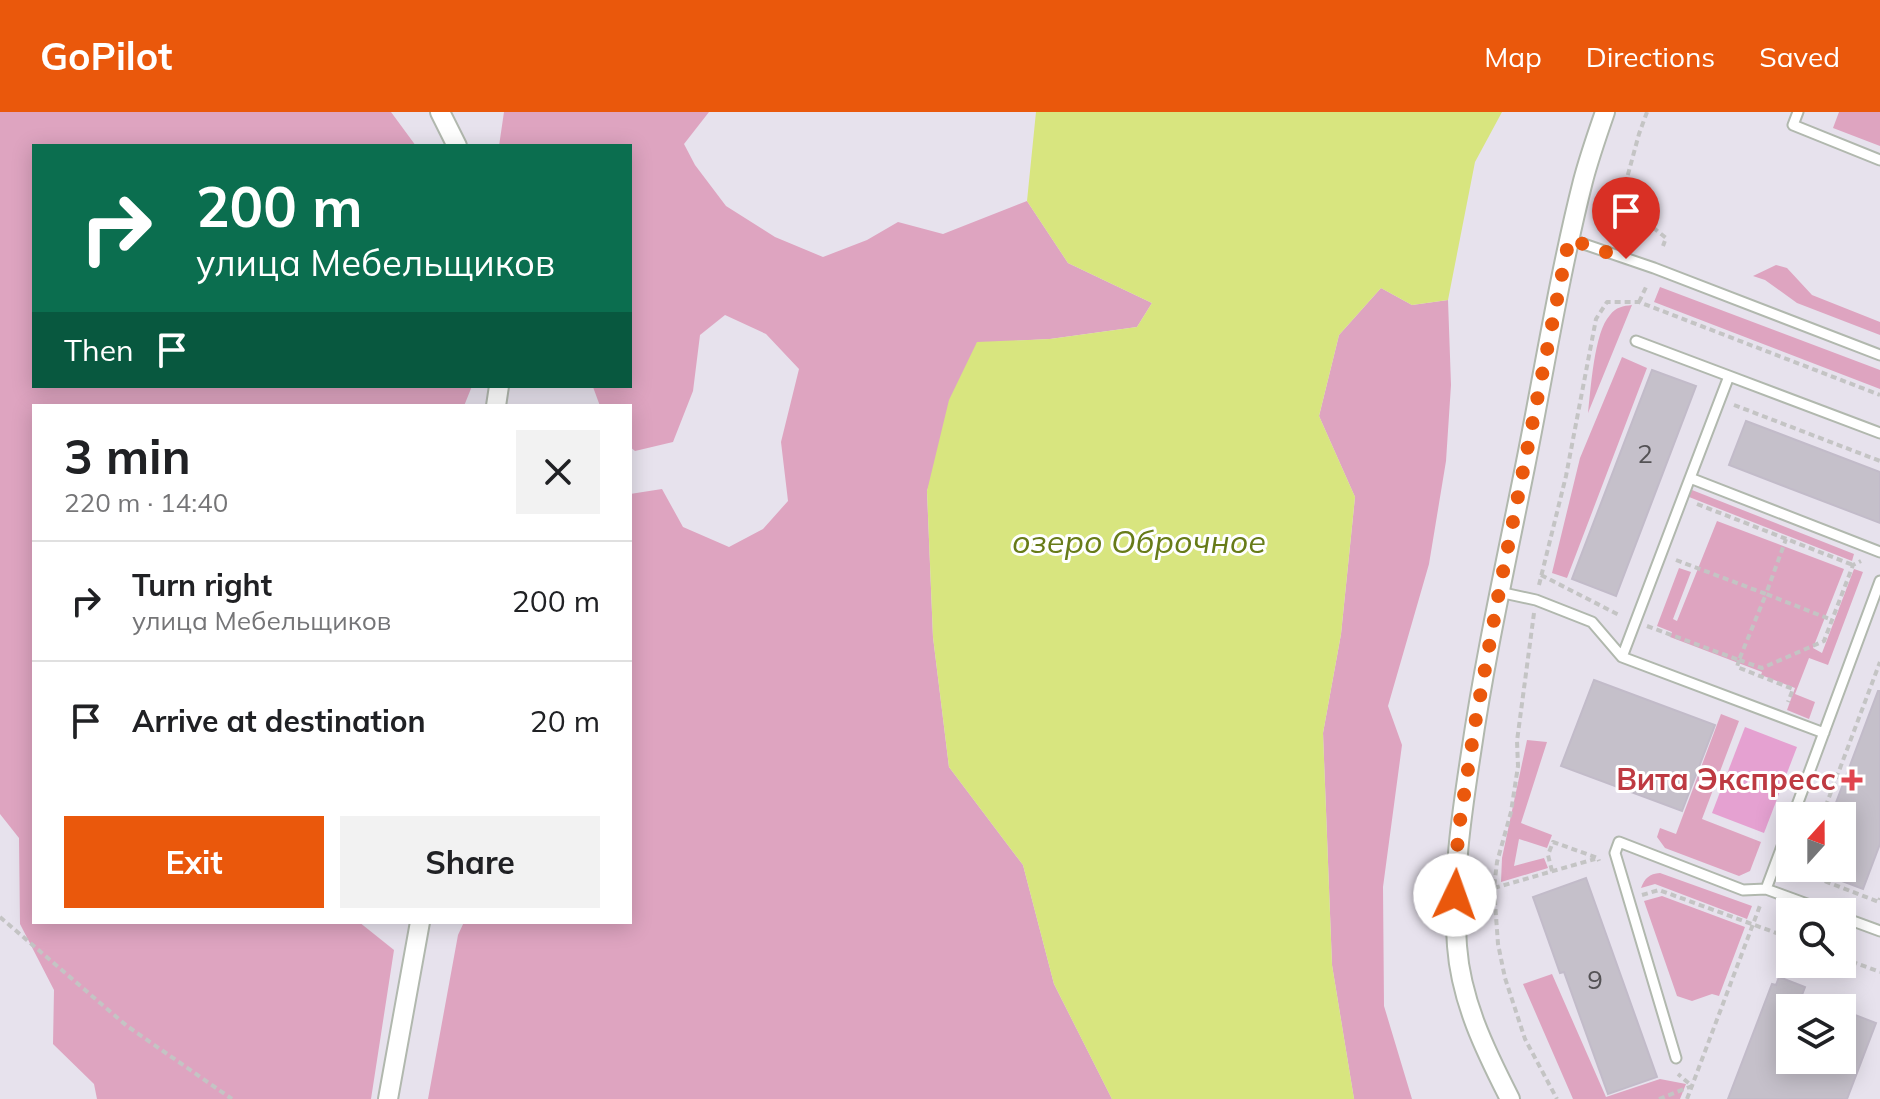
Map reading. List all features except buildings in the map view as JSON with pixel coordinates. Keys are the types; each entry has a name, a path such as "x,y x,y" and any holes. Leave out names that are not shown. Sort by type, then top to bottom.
{"street":[{"path":"440,112 456,144"},
{"path":"1510,1099 1468,1007 1457,949 1455,895 1458,834 1499,592 1569,239 1605,112"},
{"path":"388,1099 420,924"}],"lane":[{"path":"1798,112 1793,125 1880,160"},
{"path":"1569,239 1654,268 1880,355"},
{"path":"1636,341 1880,433"},
{"path":"1622,657 1729,376"},
{"path":"1690,478 1880,552"},
{"path":"1798,802 1880,581"},
{"path":"1499,592 1536,600 1592,622 1622,657 1824,733"},
{"path":"1676,1058 1615,853 1619,842 1743,890 1766,889 1791,898"},
{"path":"1766,889 1776,862"},
{"path":"1856,922 1880,931"}],"path":[{"path":"1647,112 1624,189 1634,212 1666,238 1663,246"},
{"path":"1639,302 1647,285"},
{"path":"1557,1099 1525,1039 1505,978 1498,944 1494,888 1518,766 1517,741 1536,600 1566,476 1596,319 1607,302 1639,302 1880,395"},
{"path":"1682,498 1853,565"},
{"path":"1782,717 1793,689 1737,667 1786,539"},
{"path":"1541,575 1635,621 1762,668 1824,641 1853,565 1880,552"},
{"path":"1661,554 1832,620"},
{"path":"1827,802 1880,662"},
{"path":"1552,871 1548,855 1553,842 1598,858"},
{"path":"1494,888 1615,853"},
{"path":"1598,858 1602,870"},
{"path":"1827,882 1879,902 1880,898"},
{"path":"1687,1099 1766,889"},
{"path":"1629,899 1659,890 1776,933"},
{"path":"0,917 127,1026 232,1099"},
{"path":"1856,963 1880,972"},
{"path":"1673,1070 1692,1086"},
{"path":"1659,1099 1692,1086"}],"shaded area":[{"path":"0,112 391,112 415,144 32,144 32,388 471,388 465,404 32,404 32,924 362,924 394,950 371,1099 97,1099 94,1084 53,1044 54,990 20,924 19,838 0,814"},
{"path":"504,112 709,112 684,144 695,165 726,206 775,237 823,257 867,240 898,222 943,234 1027,201 1068,263 1152,303 1137,327 1050,339 977,343 927,491 933,637 949,767 1023,865 1054,984 1112,1099 428,1099 458,935 463,924 632,924 632,494 662,489 683,527 729,547 763,529 788,501 781,442 799,369 766,334 725,315 700,335 693,391 673,442 635,451 632,449 632,404 599,404 593,388 632,388 632,144 499,144"},
{"path":"1839,112 1880,112 1880,146 1833,128"},
{"path":"1776,265 1787,268 1812,295 1880,322 1880,335 1797,303 1765,280 1753,276"},
{"path":"1660,287 1880,370 1880,389 1654,302"},
{"path":"1381,288 1412,305 1448,300 1451,385 1446,461 1429,564 1388,706 1402,745 1383,887 1384,1006 1412,1099 1354,1099 1332,965 1323,733 1341,634 1355,497 1319,416 1339,335"},
{"path":"1632,305 1588,413 1600,334 1615,310"},
{"path":"1622,357 1647,368 1567,578 1552,573 1580,458"},
{"path":"1692,490 1854,554 1852,561 1689,497"},
{"path":"1717,521 1844,569 1813,648 1822,653 1854,569 1863,572 1828,665 1809,658 1795,694 1815,702 1809,719 1787,710 1795,688 1670,637 1672,632 1657,626 1679,568 1691,572 1673,619 1677,621"},
{"path":"1721,714 1739,721 1702,819 1761,842 1750,871 1739,876 1665,848 1657,837 1660,828 1676,834"},
{"path":"1745,727 1797,747 1764,833 1712,813"},
{"path":"1527,740 1547,742 1521,823 1552,835 1547,848 1519,839 1514,866 1544,858 1548,868 1501,882 1502,858"},
{"path":"1660,873 1752,906 1747,919 1655,884 1641,888 1648,877"},
{"path":"1662,896 1745,927 1719,996 1712,994 1692,1001 1677,996 1644,901"},
{"path":"1552,974 1606,1097 1660,1079 1686,1084 1680,1099 1573,1099 1523,984"}],"water":[{"name":"озеро Оброчное","path":"1036,112 1502,112 1475,162 1448,300 1412,305 1381,288 1339,335 1319,416 1355,497 1341,634 1323,733 1332,965 1354,1099 1112,1099 1054,984 1023,865 949,767 933,637 927,491 949,400 977,342 1050,339 1137,327 1152,303 1068,263 1027,201"}],"place":[{"name":"Вита Экспресс","path":"1852,780"}],"route":[{"path":"1455,895 1458,834 1475,724 1569,239 1626,259"}]}
